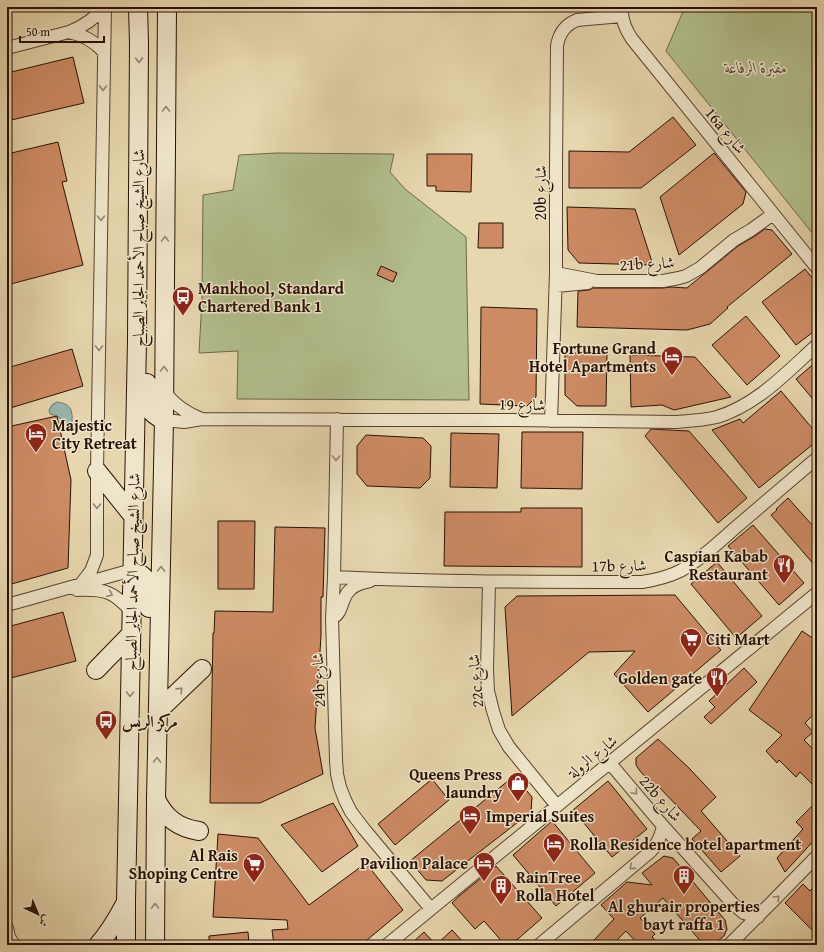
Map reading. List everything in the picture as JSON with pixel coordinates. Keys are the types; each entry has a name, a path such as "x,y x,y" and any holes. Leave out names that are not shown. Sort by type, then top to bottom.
{"main road":[{"name":"شارع الشيخ صباح الأحمد الجابر الصباح","path":"126,945 137,340 138,7"},
{"name":"شارع الشيخ صباح الأحمد الجابر الصباح","path":"155,945 156,799 164,420 167,7"},
{"path":"137,340 146,361 149,409 155,416 164,420"},
{"path":"97,471 133,516"},
{"path":"132,570 139,572 148,583 150,590 148,639 152,652 159,664"},
{"path":"96,670 131,634"},
{"path":"158,711 202,669"},
{"path":"156,799 160,808 174,822 183,827 199,831"},
{"path":"98,945 118,918 126,901"}],"street":[{"path":"7,48 69,32 85,25 96,17 104,7"},
{"path":"81,584 91,571 97,555 104,7"},
{"name":"16a شارع","path":"622,12 625,28 632,39 817,268"},
{"name":"20b شارع","path":"550,421 556,286 558,39 561,32 566,27 577,20 622,12"},
{"path":"69,32 85,37 104,52"},
{"name":"21b شارع","path":"556,286 597,281 663,281 686,276 700,268 734,240 751,230 770,211"},
{"name":"21b شارع","path":"556,273 597,281"},
{"name":"شارع 19","path":"164,420 184,422 202,419 698,421 718,417 755,399 771,387 817,345"},
{"name":"شارع 19","path":"164,391 173,402 185,411 202,419"},
{"name":"24b شارع","path":"337,419 332,618 337,774 345,800 357,821 431,909"},
{"name":"17b شارع","path":"334,577 489,582 642,582 667,577 690,565 817,458"},
{"path":"7,605 132,570"},
{"name":"17b شارع","path":"332,618 339,613 344,597 350,590 358,585 379,579"},
{"name":"22c شارع","path":"489,582 487,670 488,691 493,711 499,730 509,748 557,806"},
{"path":"58,590 96,590 106,592 116,597 132,612"},
{"name":"شارع الرولة","path":"388,945 609,762 817,593"},
{"name":"22b شارع","path":"609,762 663,826 733,904 744,912 758,917"},
{"path":"539,945 650,852 659,840 663,826"},
{"path":"729,945 817,856"}],"green space":[{"name":"مقبرة الرفاعة","path":"685,7 817,7 817,239 666,51"},
{"path":"277,153 394,154 390,172 405,189 466,237 469,400 237,399 238,351 199,353 202,299 203,195 233,190 239,155"}],"water":[{"path":"57,402 65,404 71,410 72,422 68,426 65,425 59,418 50,414 49,410 52,405"}],"building":[{"path":"73,57 84,103 7,121 7,73"},
{"path":"673,117 696,145 641,188 569,188 569,151 629,152"},
{"path":"58,142 67,181 62,182 83,265 7,285 7,154"},
{"path":"714,153 746,192 743,204 679,255 660,197"},
{"path":"427,154 472,154 471,192 436,191 436,186 427,186"},
{"path":"567,207 635,209 653,265 579,263 568,250"},
{"path":"479,223 503,223 503,248 478,248"},
{"path":"765,229 772,230 792,254 727,307 728,308 710,324 687,330 577,327 579,291 593,288 687,288 738,246"},
{"path":"381,266 397,273 393,282 377,275"},
{"path":"805,269 817,284 817,329 796,345 762,302"},
{"path":"481,307 537,309 536,397 527,406 480,404"},
{"path":"746,316 780,356 747,385 712,345"},
{"path":"72,349 83,386 7,409 7,368"},
{"path":"565,353 607,353 606,406 577,406 565,395"},
{"name":"Fortune Grand Hotel Apartments","path":"630,355 695,357 731,397 674,410 662,405 631,407"},
{"path":"817,361 817,404 796,379"},
{"path":"781,391 817,434 817,441 759,488 712,430 740,419 743,423"},
{"path":"57,416 71,480 68,568 8,585 7,427"},
{"path":"651,429 689,431 747,498 718,523 645,436"},
{"path":"522,432 583,432 582,489 521,488"},
{"path":"451,433 499,434 497,488 450,487"},
{"path":"366,435 423,438 431,446 430,478 420,488 367,486 357,474 357,446"},
{"path":"788,498 817,532 817,568 771,515"},
{"path":"521,508 582,508 582,567 444,566 445,512 521,512"},
{"path":"218,521 255,521 254,589 218,589"},
{"path":"753,525 804,583 779,605 728,546"},
{"path":"275,527 325,528 323,597 321,597 321,636 315,728 323,774 260,803 210,803 213,633 215,611 273,612"},
{"path":"717,562 762,616 736,638 691,584"},
{"path":"675,595 721,650 648,712 614,674 635,651 589,652 512,716 505,607 517,596"},
{"path":"63,612 76,661 7,679 7,627"},
{"path":"802,631 817,641 817,711 805,723 813,732 804,740 817,753 817,789 800,772 796,777 779,760 777,763 766,751 782,735 749,710"},
{"path":"744,668 757,682 711,724 704,717 715,707 709,701"},
{"path":"658,739 689,768 716,797 701,811 740,856 721,872 692,839 701,831 657,785 655,786 652,784 636,765 636,758"},
{"name":"Imperial Suites","path":"514,776 532,797 531,812 442,881 426,880 410,861"},
{"path":"432,779 449,800 395,845 378,824"},
{"path":"608,781 647,829 612,857 573,810"},
{"path":"817,801 817,837 785,872 777,858 803,829 796,822"},
{"path":"333,803 358,846 322,872 281,825"},
{"name":"Rolla Residence hotel apartment","path":"552,821 595,873 556,906 513,855"},
{"name":"Al Rais Shoping Centre","path":"218,834 258,838 309,905 366,863 403,910 361,945 274,945 272,930 288,929 287,920 213,917"},
{"path":"664,856 673,858 725,920 727,929 724,936 713,945 704,945 663,898 640,918 655,934 652,937 660,945 639,945 626,931 612,945 599,945 594,940 614,919 601,905 627,882 652,885 642,873"},
{"name":"RainTree Rolla Hotel","path":"496,866 542,918 511,945 505,945 484,921 475,929 452,903"},
{"path":"817,883 817,925 812,930 785,903 803,884 810,891"},
{"path":"452,930 466,945 436,945"},
{"path":"248,932 249,945 209,945 209,936"},
{"path":"424,932 436,945 410,945"}],"place":[{"name":"Mankhool, Standard Chartered Bank 1","path":"183,316"},
{"name":"Fortune Grand Hotel Apartments","path":"672,376"},
{"name":"Majestic City Retreat","path":"36,454"},
{"name":"Caspian Kabab Restaurant","path":"784,584"},
{"name":"Citi Mart","path":"691,658"},
{"name":"Golden gate","path":"717,698"},
{"name":"مركز الريس","path":"106,740"},
{"name":"Queens Press laundry","path":"518,802"},
{"name":"Imperial Suites","path":"470,836"},
{"name":"Rolla Residence hotel apartment","path":"554,864"},
{"name":"Pavilion Palace","path":"484,882"},
{"name":"Al Rais Shoping Centre","path":"254,884"},
{"name":"Al ghurair properties bayt raffa 1","path":"684,896"},
{"name":"RainTree Rolla Hotel","path":"501,906"}]}
